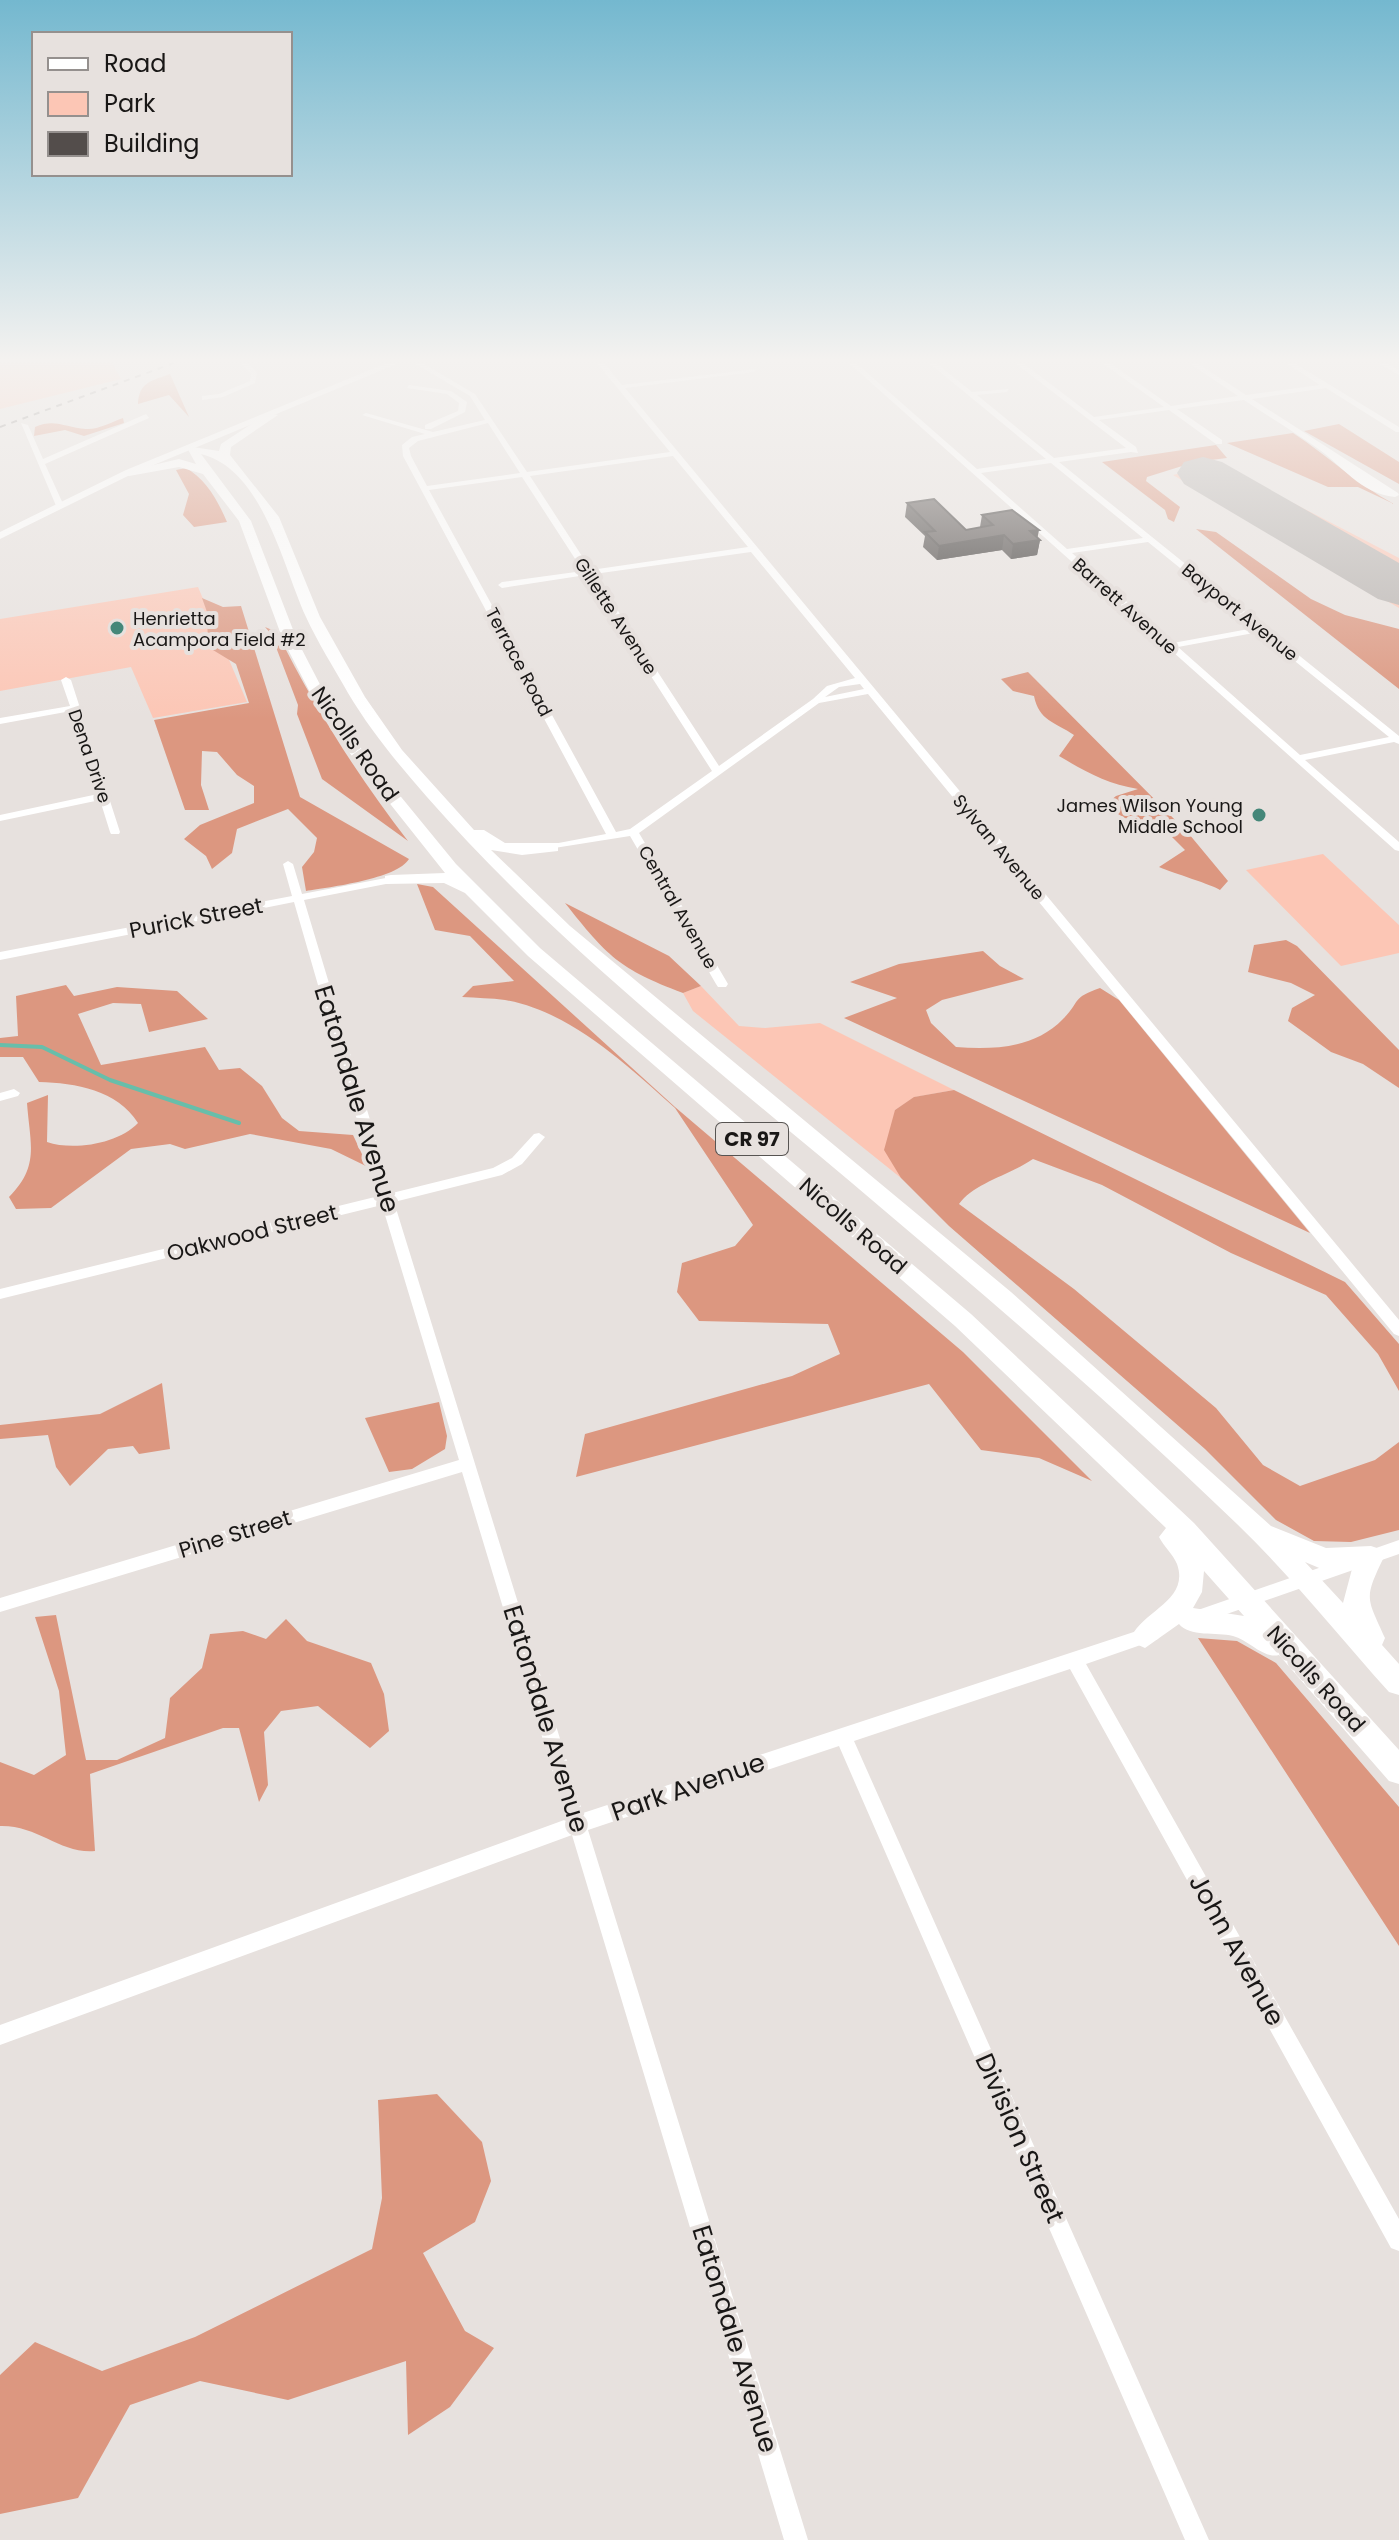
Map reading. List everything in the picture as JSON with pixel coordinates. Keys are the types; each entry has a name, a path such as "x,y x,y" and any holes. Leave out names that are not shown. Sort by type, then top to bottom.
{"highway":[{"name":"Nicolls Road","path":"215,482 245,521 290,640 320,698 346,739 477,897 534,952 963,1320 1030,1383 1185,1531 1399,1771"},
{"name":"Nicolls Road","path":"245,482 273,517 313,617 358,697 397,753 549,916 1003,1298 1249,1519 1399,1683"},
{"path":"391,880 419,864 424,857 425,848 409,818"},
{"path":"458,821 467,823 486,843 504,849 552,847"},
{"path":"549,916 544,902 525,883 522,872 531,860 552,847"},
{"path":"391,880 447,878 477,897"},
{"path":"1030,1383 1068,1429 1181,1546 1192,1563 1194,1580 1187,1599 1145,1636"},
{"path":"1249,1519 1298,1550 1324,1559 1371,1557"},
{"path":"1371,1557 1355,1587 1353,1607 1399,1674"},
{"path":"1190,1620 1237,1624 1262,1635 1349,1715"}],"main road":[{"path":"0,536 110,482"}],"street":[{"path":"50,482 60,506"},
{"name":"Terrace Road","path":"424,482 612,835"},
{"path":"427,488 472,482"},
{"name":"Gillette Avenue","path":"530,482 717,771"},
{"name":"Sylvan Avenue","path":"697,482 1399,1330"},
{"name":"Barrett Avenue","path":"986,482 1399,848"},
{"name":"Bayport Avenue","path":"1079,482 1398,740"},
{"path":"1365,482 1389,496 1395,495 1374,482"},
{"path":"1065,552 1150,539"},
{"path":"502,585 752,549"},
{"path":"1170,646 1262,629"},
{"name":"Dena Drive","path":"66,680 115,832"},
{"path":"552,847 633,832 816,701 822,692 843,681 865,686"},
{"path":"0,721 74,708"},
{"path":"1298,758 1398,740"},
{"path":"0,818 105,796"},
{"name":"Central Avenue","path":"633,832 722,984"},
{"name":"Eatondale Avenue","path":"288,864 387,1200 796,2540"},
{"name":"Purick Street","path":"0,956 391,880"},
{"path":"0,1097 14,1093"},
{"name":"Oakwood Street","path":"0,1294 497,1172 517,1161 539,1137"},
{"name":"Pine Street","path":"0,1605 469,1463"},
{"name":"Park Avenue","path":"0,2035 578,1824 1075,1661 1399,1547"},
{"name":"John Avenue","path":"1075,1661 1399,2240"},
{"name":"Division Street","path":"843,1735 1197,2540"}],"green space":[{"path":"1184,482 1252,482 1399,558 1399,608"},
{"path":"198,587 247,702 153,718 131,667 0,691 0,619"},
{"path":"1323,854 1399,925 1399,953 1341,966 1246,870"},
{"path":"701,986 739,1026 765,1028 820,1023 954,1090 915,1097 895,1110 901,1178 693,1011 683,993"}],"shaded area":[{"path":"182,482 203,482 227,522 194,527 183,515 189,494"},
{"path":"1128,482 1147,482 1180,507 1174,522 1168,519 1165,510"},
{"path":"1315,482 1359,482 1394,504 1358,487 1328,487"},
{"path":"1196,529 1216,532 1311,599 1345,615 1399,629 1399,689"},
{"path":"202,598 223,607 241,606 300,797 409,859 402,866 362,881 306,891 302,867 314,852 317,838 288,809 237,829 232,853 212,869 206,856 184,839 200,825 254,803 254,786 237,775 217,752 202,751 201,785 209,810 185,810 154,720 249,703 236,664 208,647 207,612"},
{"path":"265,627 277,632 337,740 408,841 322,779 297,714 298,705 271,634"},
{"path":"1028,672 1189,834 1228,881 1220,890 1159,867 1185,850 1161,826 1125,818 1104,806 1116,796 1138,789 1097,777 1059,756 1074,735 1044,716 1034,696 1013,691 1001,679"},
{"path":"417,884 433,887 675,1107 963,1352 1092,1481 1039,1458 981,1450 929,1384 576,1477 585,1434 792,1376 840,1354 828,1324 699,1321 677,1292 682,1263 735,1246 753,1225 675,1108 618,1058 575,1028 529,1006 505,1000 462,997 473,986 514,981 470,936 435,930"},
{"path":"565,903 669,956 701,986 683,993 629,968 592,936"},
{"path":"1286,940 1297,946 1399,1050 1399,1088 1363,1064 1331,1052 1288,1021 1292,1008 1315,995 1291,983 1248,972 1254,945"},
{"path":"983,951 1000,966 1024,979 942,1000 926,1010 931,1023 956,1047 999,1047 1040,1036 1069,1013 1080,997 1100,988 1119,1000 1310,1233 844,1018 897,998 850,982 899,964"},
{"path":"66,985 74,996 117,987 177,991 208,1019 149,1032 141,1004 113,1003 78,1014 101,1065 205,1047 219,1070 240,1068 262,1086 282,1118 299,1131 353,1135 368,1167 331,1149 250,1134 185,1149 170,1144 131,1149 51,1208 16,1209 9,1197 25,1175 31,1154 27,1103 48,1095 47,1142 58,1145 107,1141 138,1123 119,1103 107,1096 67,1084 39,1082 23,1057 0,1057 0,1038 18,1036 16,996"},
{"path":"954,1090 1345,1282 1399,1344 1399,1391 1378,1354 1326,1295 1231,1253 1102,1185 1033,1159 974,1190 959,1204 1074,1289 1216,1408 1263,1465 1300,1486 1375,1460 1399,1442 1399,1530 1351,1542 1314,1541 1276,1520 1205,1449 949,1226 901,1178 884,1150 895,1110 914,1097"},
{"path":"162,1383 170,1449 139,1454 133,1446 108,1449 70,1486 56,1467 48,1435 0,1439 0,1425 100,1414"},
{"path":"439,1402 447,1436 445,1449 412,1469 389,1472 365,1418"},
{"path":"56,1615 86,1760 117,1760 165,1738 170,1698 202,1668 210,1634 243,1631 266,1639 286,1619 307,1641 371,1663 384,1694 389,1731 370,1748 318,1706 281,1711 264,1732 268,1785 259,1802 239,1728 223,1728 90,1774 95,1851 82,1851 26,1830 0,1826 0,1762 34,1775 66,1755 59,1691 35,1617"},
{"path":"1198,1638 1237,1641 1276,1663 1399,1807 1399,1946"},
{"path":"437,2094 482,2142 491,2181 475,2222 423,2253 465,2331 494,2348 450,2407 408,2435 406,2361 288,2400 200,2381 130,2405 78,2498 0,2514 0,2375 35,2342 102,2371 195,2337 372,2249 382,2198 378,2100"}],"building":[{"path":"934,499 966,530 993,525 982,515 1012,510 1039,530 1030,531 1040,540 1013,544 1004,535 939,546 925,532 935,531 907,503"}],"waterway":[{"path":"0,1045 42,1047 110,1080 239,1123"}],"runway":[{"path":"1218,482 1399,587"}],"place":[{"name":"Henrietta Acampora Field #2","path":"117,628"},
{"name":"James Wilson Young Middle School","path":"1259,815"}]}
